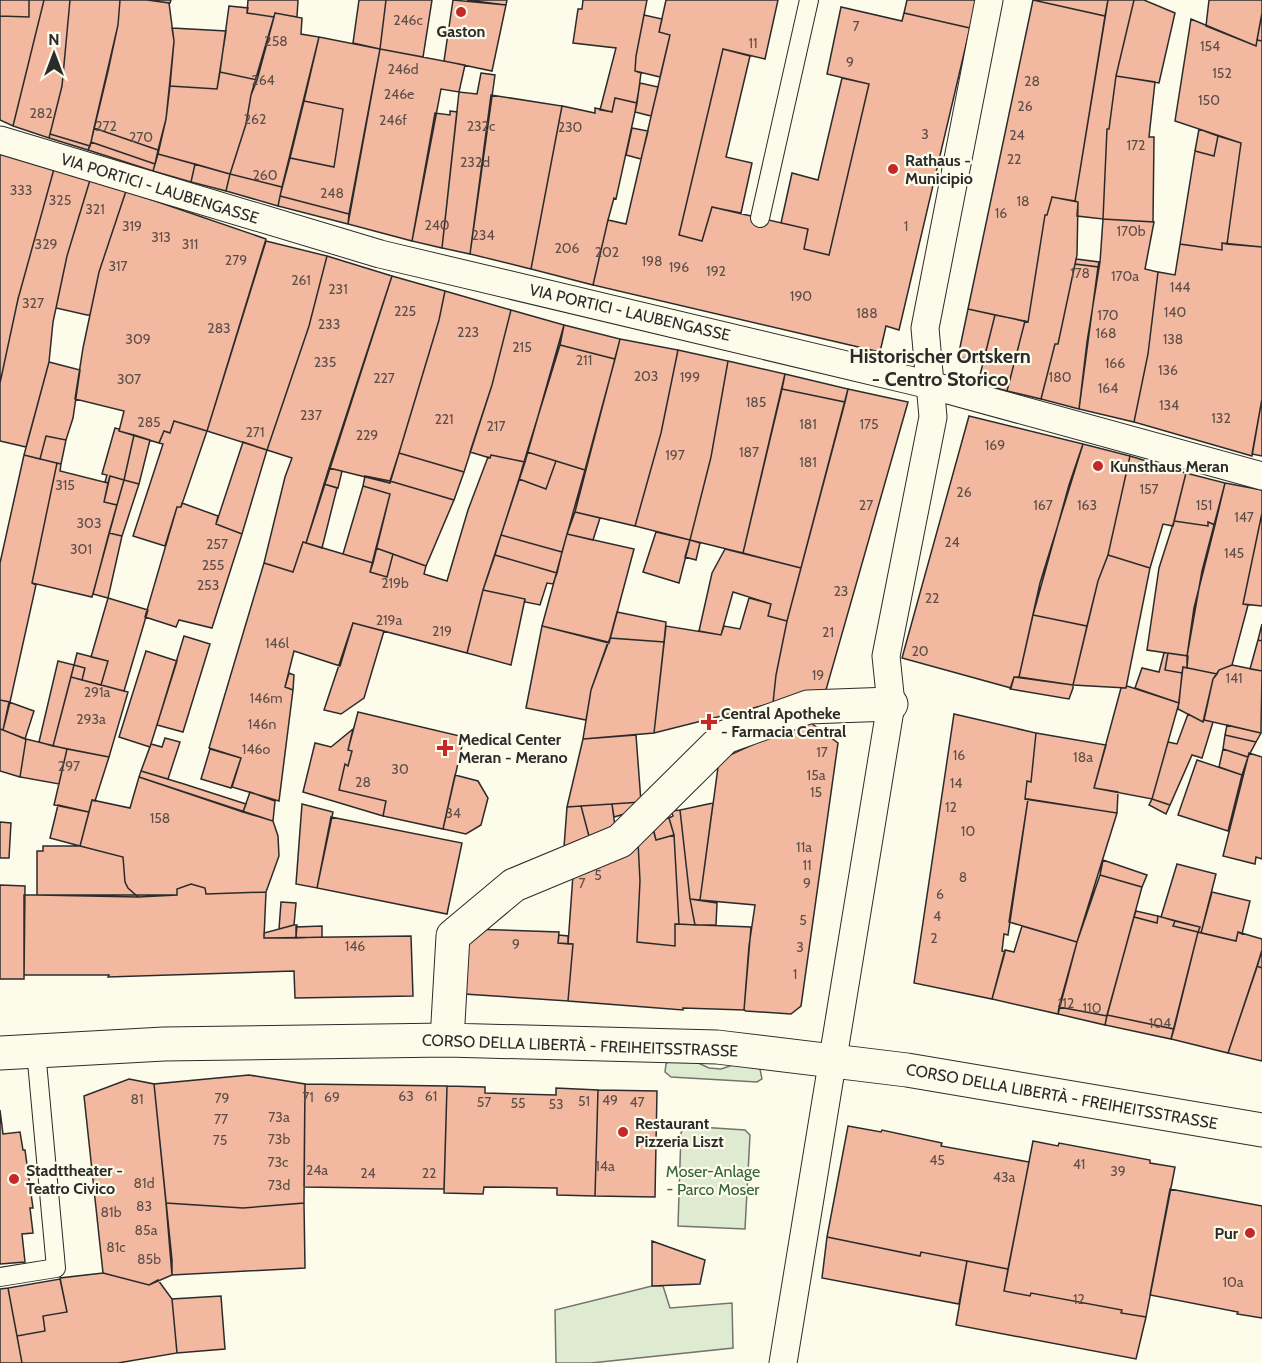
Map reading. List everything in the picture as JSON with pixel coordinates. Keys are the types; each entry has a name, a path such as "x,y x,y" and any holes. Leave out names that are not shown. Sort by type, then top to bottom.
{"street":[{"path":"783,1363 891,704 886,656 933,417 924,328 989,0"},
{"name":"VIA PORTICI - LAUBENGASSE","path":"0,140 380,254 930,385 1262,476"},
{"path":"447,1040 453,936 514,885 620,841 725,737 808,707 891,704"},
{"name":"CORSO DELLA LIBERTÀ - FREIHEITSSTRASSE","path":"0,1053 164,1044 447,1040 717,1047 907,1070 1262,1130"}],"lane":[{"path":"760,218 809,0"},
{"path":"0,1277 56,1268 36,1051"}],"green space":[{"path":"671,1060 696,1062 709,1068 721,1069 742,1062 760,1069 762,1079 757,1082 671,1077 665,1072 666,1064"},
{"name":"Moser-Anlage - Parco Moser","path":"684,1126 745,1130 750,1135 745,1229 678,1226 681,1133"},
{"path":"652,1286 663,1286 670,1308 732,1303 733,1348 591,1363 556,1363 555,1310"}],"building":[{"path":"0,0 29,0 29,17 0,16"},
{"path":"29,0 44,0 13,126 0,120 0,16 29,17"},
{"path":"44,0 70,0 62,86 49,138 13,126"},
{"path":"70,0 120,0 118,25 90,146 50,134 62,86"},
{"path":"120,0 169,3 174,41 166,119 158,150 94,128 118,25"},
{"path":"147,0 171,0 170,3"},
{"path":"248,0 298,0 297,17 275,13 274,17 247,13"},
{"path":"359,0 386,0 380,49 353,43"},
{"path":"386,0 432,0 423,57 380,49"},
{"path":"453,0 506,5 492,71 444,61"},
{"path":"467,0 507,0 506,5"},
{"path":"583,0 647,0 636,56 635,71 641,73 637,103 615,98 612,112 600,110 616,48 573,43 578,9 582,9"},
{"name":"Rathaus - Municipio","path":"666,0 778,0 765,59 723,49 679,235 702,241 712,207 808,229 804,249 829,255 869,84 827,74 841,7 902,21 904,13 970,28 899,330 886,326 880,352 593,285 608,220 626,224 670,35 659,32"},
{"path":"907,0 976,0 970,28 904,13"},
{"path":"1033,0 1108,0 1105,16"},
{"path":"1033,0 1105,16 1075,201 1052,197 1047,215 1045,215 1028,322 968,309"},
{"path":"1108,0 1134,0 1116,76 1109,129 1107,129 1103,219 1077,216 1078,202 1075,201"},
{"path":"1134,0 1144,0 1175,13 1159,83 1116,76"},
{"path":"1209,0 1262,0 1256,46 1206,26"},
{"path":"229,6 248,8 247,13 274,17 257,80 220,72"},
{"path":"275,13 302,18 301,34 319,37 282,187 230,174 246,124 251,95"},
{"path":"1262,13 1262,41 1257,40"},
{"path":"644,15 662,19 659,32 670,35 660,77 635,71"},
{"path":"1191,19 1256,46 1257,40 1262,41 1262,247 1227,244 1241,143 1175,121"},
{"path":"172,28 226,31 217,89 170,86 174,41"},
{"path":"319,37 380,49 349,214 280,196 290,158 334,167 343,109 304,101"},
{"path":"380,49 465,65 459,92 441,89 412,241 348,224"},
{"path":"723,49 750,56 726,157 752,163 741,213 712,207 702,241 679,235"},
{"path":"220,72 257,80 230,174 158,154 170,86 217,89"},
{"path":"481,73 495,75 470,254 442,248 459,92 477,94"},
{"path":"1116,76 1155,82 1149,137 1154,137 1153,222 1103,219 1107,129 1109,129"},
{"path":"842,78 869,84 829,255 804,249 808,229 781,223 792,173 818,180"},
{"path":"640,83 658,87 651,116 635,112"},
{"path":"491,95 562,106 531,269 470,254"},
{"path":"615,98 637,103 616,199 614,198 608,220 593,285 531,269 562,106 595,113 595,108 612,112"},
{"path":"304,101 343,109 334,167 290,158"},
{"path":"450,111 457,112 442,248 412,241 435,113 450,115"},
{"path":"94,128 158,150 155,164 91,142"},
{"path":"632,128 648,131 641,159 626,155"},
{"path":"1199,129 1218,136 1214,156 1195,151"},
{"path":"50,134 90,146 88,150 49,138"},
{"path":"1218,136 1241,143 1227,244 1222,243 1222,250 1180,244 1195,151 1214,156"},
{"path":"91,142 155,164 153,171 88,150"},
{"path":"0,151 54,169 18,299 0,383"},
{"path":"158,154 195,164 191,182 153,171"},
{"path":"195,164 230,174 226,191 191,182"},
{"path":"54,169 90,180 67,256 53,322 49,362 26,447 0,441 0,383 18,299"},
{"path":"230,174 282,187 278,206 226,191"},
{"path":"90,180 126,191 99,272 90,315 87,315 56,308 67,256"},
{"path":"126,191 266,239 207,431 174,421 170,433 164,431 159,443 119,431 124,411 75,399 99,272"},
{"path":"280,196 349,214 348,224 278,206"},
{"path":"1052,197 1078,202 1077,255 1058,344 1055,344 1041,399 1007,391 1025,321 1028,322 1045,215 1047,215"},
{"path":"1103,219 1154,222 1145,269 1158,272 1148,354 1134,422 1079,409 1100,262"},
{"path":"266,241 327,256 309,326 267,450 207,431"},
{"path":"1222,243 1262,247 1262,399 1252,456 1134,422 1148,354 1158,272 1175,275 1180,244 1222,250"},
{"path":"327,256 392,276 306,543 303,542 293,572 264,563 285,477 292,458 267,450 309,326"},
{"path":"1076,259 1099,262 1098,267 1075,264"},
{"path":"1075,264 1098,267 1079,409 1041,399 1055,344 1058,344"},
{"path":"392,276 445,291 439,320 390,483 329,468"},
{"path":"445,291 511,310 492,385 464,472 399,453 439,320"},
{"path":"968,309 995,315 983,363 958,357"},
{"path":"511,310 564,325 525,462 491,455 490,458 470,452 492,385"},
{"path":"995,315 1025,321 1007,391 978,383"},
{"path":"564,325 620,339 615,359 560,345"},
{"path":"620,339 678,350 661,433 635,526 575,512"},
{"path":"560,345 615,359 585,470 527,452"},
{"path":"678,350 728,361 711,457 690,540 635,526 661,433"},
{"path":"728,361 785,374 743,553 690,540 711,457"},
{"path":"49,362 80,370 73,418 66,440 46,436 40,459 24,455"},
{"path":"785,374 848,389 845,402 782,389"},
{"path":"782,389 845,402 801,568 743,553"},
{"path":"848,389 908,402 826,690 773,703 787,621"},
{"path":"1262,399 1262,456 1252,454"},
{"path":"969,416 1083,444 1040,583 1019,677 1014,677 1011,688 902,658"},
{"path":"174,421 207,431 181,507 177,507 165,546 133,536 163,444 159,443 164,431 170,433"},
{"path":"115,428 134,435 124,480 110,476 108,483 105,482 107,475 102,474"},
{"path":"134,435 150,440 139,484 124,480"},
{"path":"46,436 66,440 61,464 40,459"},
{"path":"243,442 267,450 242,534 216,524"},
{"path":"1083,444 1130,456 1108,555 1098,581 1087,626 1033,615 1069,485"},
{"path":"527,452 556,461 546,489 519,479"},
{"path":"399,453 464,472 454,500 390,481"},
{"path":"24,455 57,463 32,583 36,585 10,702 0,700 0,563"},
{"path":"491,455 525,462 483,590 467,653 353,623 340,666 294,651 285,687 293,690 279,801 232,787 241,758 209,748 264,563 293,572 303,542 373,563 370,572 387,577 393,554 426,566 424,574 447,581 468,510 488,457 490,458"},
{"path":"1130,456 1186,473 1173,526 1163,524 1150,568 1108,555"},
{"path":"556,461 585,470 562,552 501,535 519,479 546,489"},
{"path":"57,463 61,464 60,471 108,483 104,502 117,505 92,597 32,583"},
{"path":"329,468 342,471 338,488 324,484"},
{"path":"1186,473 1225,483 1215,525 1208,522 1208,526 1174,521"},
{"path":"110,476 124,480 117,505 104,502"},
{"path":"365,476 454,500 426,566 376,548 390,494 363,486"},
{"path":"124,480 139,484 122,536 109,533"},
{"path":"1225,483 1262,490 1262,513 1243,604 1248,605 1232,665 1219,670 1217,674 1187,668 1187,656 1202,571"},
{"path":"324,484 337,488 322,548 306,543"},
{"path":"363,486 390,494 373,563 343,554"},
{"path":"182,503 218,516 216,524 242,534 212,628 179,620 176,627 145,617 177,507 181,507"},
{"path":"575,512 600,518 593,540 567,534"},
{"path":"1262,513 1262,606 1243,604"},
{"path":"1174,521 1208,526 1208,522 1215,525 1194,608 1187,656 1147,650 1159,568"},
{"path":"656,532 690,540 679,583 643,572"},
{"path":"109,533 122,536 108,598 93,594"},
{"path":"567,534 634,549 609,643 542,626"},
{"path":"501,535 562,552 557,573 495,555"},
{"path":"690,540 700,543 696,560 685,557"},
{"path":"376,548 393,554 387,577 370,572"},
{"path":"725,549 801,568 787,621 768,616 771,604 733,592 721,635 699,631 712,573"},
{"path":"495,555 557,573 553,584 547,583 540,605 525,602 525,599 483,590"},
{"path":"1108,555 1150,568 1126,688 1073,685 1098,581"},
{"path":"483,590 525,599 511,665 467,653"},
{"path":"108,598 148,610 124,691 101,685 108,661 91,657"},
{"path":"749,598 771,604 768,616 787,621 773,703 654,733 666,626 721,635 724,626 740,629"},
{"path":"617,612 666,622 664,642 610,638"},
{"path":"1033,615 1087,626 1073,685 1019,677"},
{"path":"353,623 384,631 364,698 341,714 324,710"},
{"path":"1262,624 1262,641 1258,640"},
{"path":"542,626 608,642 591,690 586,720 526,708"},
{"path":"184,636 210,644 183,732 157,725"},
{"path":"610,638 664,642 654,733 583,739 591,690"},
{"path":"1258,640 1262,641 1262,671 1250,669"},
{"path":"146,651 177,661 150,747 119,737"},
{"path":"77,653 108,661 101,685 82,680 85,668 74,665"},
{"path":"1164,653 1168,653 1165,670 1182,673 1179,703 1135,688 1142,668 1159,672"},
{"path":"1168,653 1188,656 1187,668 1183,667 1182,673 1165,670"},
{"path":"58,661 74,665 53,746 39,742"},
{"path":"74,665 85,668 82,680 71,677"},
{"path":"1232,665 1262,671 1261,733 1204,720 1213,679 1219,670"},
{"path":"1183,667 1217,674 1213,679 1203,722 1178,709"},
{"path":"289,673 294,675 293,690 285,687"},
{"path":"71,677 128,692 109,757 53,746"},
{"path":"1014,677 1073,685 1073,688 1069,699 1010,689"},
{"path":"1127,686 1179,703 1152,799 1094,788 1121,688"},
{"path":"0,700 10,702 3,730 0,729"},
{"path":"9,702 34,711 25,739 3,730"},
{"path":"358,712 464,737 443,829 383,816 386,801 339,790 345,764 348,766 352,751 348,750"},
{"path":"954,714 1036,733 1031,782 1027,781 1025,799 1028,799 1008,935 1004,934 1002,951 1005,952 992,999 914,983"},
{"path":"1188,714 1203,722 1204,720 1213,722 1202,758 1192,755 1170,805 1152,799 1168,742 1177,744"},
{"path":"807,720 838,743 801,1006 791,1014 746,1011 744,1010 749,946 755,905 700,900 719,760"},
{"path":"1227,725 1261,733 1256,742 1225,735"},
{"path":"0,729 26,739 20,777 0,771"},
{"path":"353,729 348,750 352,751 348,766 345,764 339,790 386,801 383,816 303,792 315,743 331,747"},
{"path":"1036,733 1106,745 1094,788 1118,792 1117,813 1025,799 1027,781 1031,782"},
{"path":"636,735 641,802 567,807 583,739"},
{"path":"1225,735 1256,742 1248,757 1223,749"},
{"path":"165,738 180,742 168,779 141,771 151,744 162,747"},
{"path":"26,739 67,749 59,784 20,777"},
{"path":"67,749 109,757 95,801 92,800 89,812 54,805"},
{"path":"210,749 241,758 231,788 201,779"},
{"path":"1223,749 1248,757 1242,775 1219,767"},
{"path":"1249,753 1262,757 1262,859 1256,857 1255,864 1223,856"},
{"path":"1197,760 1242,775 1228,831 1178,815"},
{"path":"141,771 246,804 243,812 139,777"},
{"path":"455,775 478,781 488,798 481,825 466,834 443,829"},
{"path":"139,777 273,821 278,836 279,856 266,892 206,894 205,888 191,884 177,889 177,895 138,897 125,882 123,857 80,846 92,800 130,808"},
{"path":"250,792 275,801 273,821 243,812"},
{"path":"1028,799 1117,813 1077,942 1009,922"},
{"path":"1152,799 1170,805 1166,814 1149,805"},
{"path":"640,802 635,811 614,817 612,804"},
{"path":"713,803 700,900 690,899 680,810"},
{"path":"302,804 333,812 317,888 296,884"},
{"path":"612,804 616,834 590,840 581,806"},
{"path":"58,805 89,812 80,846 50,838"},
{"path":"581,806 590,840 564,847 567,807"},
{"path":"680,810 695,925 679,924 674,835 669,818 673,816 671,811"},
{"path":"331,817 462,843 447,914 317,888"},
{"path":"669,818 674,835 656,840 651,822"},
{"path":"0,822 11,823 9,858 0,858"},
{"path":"653,828 656,840 674,835 679,924 675,924 675,946 637,942 640,881 638,842"},
{"path":"638,842 640,881 637,942 675,946 675,924 751,927 744,1010 683,1008 683,1010 568,1001 573,944 568,944 573,875"},
{"path":"43,846 80,846 123,857 125,882 138,897 37,895 37,851 43,851"},
{"path":"1103,860 1147,875 1142,887 1100,875"},
{"path":"1177,864 1216,874 1201,933 1198,932 1200,927 1161,917"},
{"path":"1100,875 1142,887 1107,1016 1059,1007 1077,942"},
{"path":"191,884 205,888 206,894 266,892 264,938 411,936 413,996 295,998 294,971 108,977 109,975 24,975 24,895 177,895 177,889"},
{"path":"0,885 25,886 24,979 0,979"},
{"path":"1212,892 1250,901 1242,934 1238,932 1236,941 1201,933"},
{"path":"690,899 717,903 716,925 695,925"},
{"path":"281,902 296,903 294,925 279,929"},
{"path":"1136,911 1158,916 1157,923 1134,917"},
{"path":"1158,916 1175,921 1173,926 1198,932 1174,1029 1107,1015 1134,917 1157,923"},
{"path":"1175,921 1200,927 1198,932 1173,926"},
{"path":"297,925 296,938 264,938 264,933"},
{"path":"322,926 322,937 296,938 296,927"},
{"path":"1022,926 1077,942 1058,1014 992,999 1005,950 1014,952"},
{"path":"469,929 559,932 558,943 573,944 568,1001 464,994"},
{"path":"1198,932 1236,941 1238,932 1262,939 1258,964 1228,1053 1171,1039"},
{"path":"559,935 568,936 568,944 558,943"},
{"path":"1262,950 1262,968 1257,966"},
{"path":"1257,966 1262,968 1262,1061 1228,1053"},
{"path":"1059,1007 1107,1016 1105,1025 1058,1014"},
{"path":"1107,1015 1174,1029 1171,1039 1105,1025"},
{"path":"249,1075 305,1084 304,1203 243,1208 166,1203 154,1084"},
{"path":"129,1079 154,1084 172,1260 172,1275 149,1285 103,1273 84,1096"},
{"path":"305,1084 447,1086 444,1189 304,1187"},
{"path":"447,1086 485,1087 485,1093 556,1095 556,1088 598,1090 595,1196 557,1195 557,1188 484,1187 483,1194 444,1193"},
{"path":"598,1090 657,1091 655,1197 595,1196"},
{"name":"Stadttheater - Teatro Civico","path":"0,1110 3,1134 20,1132 23,1150 25,1150 33,1208 30,1208 33,1233 22,1234 25,1262 0,1264"},
{"path":"848,1126 881,1132 882,1130 942,1143 941,1146 1029,1162 1008,1269 921,1252 920,1256 827,1237"},
{"path":"1033,1141 1058,1146 1059,1143 1175,1167 1146,1317 1121,1313 1122,1310 1031,1293 1030,1296 1004,1291"},
{"path":"1170,1189 1262,1206 1262,1318 1150,1295"},
{"path":"166,1203 243,1208 304,1203 305,1268 172,1275"},
{"path":"827,1237 920,1256 921,1252 967,1261 959,1304 822,1278"},
{"path":"652,1241 705,1260 700,1284 652,1286"},
{"path":"967,1261 1008,1269 1004,1291 1030,1296 1031,1293 1122,1310 1121,1313 1146,1317 1136,1359 956,1325"},
{"path":"103,1273 149,1285 158,1280 172,1299 177,1353 118,1363 22,1363 17,1336 45,1331 43,1316 67,1312 60,1278"},
{"path":"60,1279 67,1312 43,1316 45,1331 17,1336 8,1288"},
{"path":"8,1288 22,1363 0,1363 0,1289"},
{"path":"221,1296 225,1349 177,1353 172,1299"}],"place":[{"name":"Gaston","path":"461,12"},
{"name":"Rathaus - Municipio","path":"893,169"},
{"name":"Kunsthaus Meran","path":"1098,466"},
{"name":"Central Apotheke - Farmacia Central","path":"709,722"},
{"name":"Medical Center Meran - Merano","path":"445,748"},
{"name":"Restaurant Pizzeria Liszt","path":"623,1132"},
{"name":"Stadttheater - Teatro Civico","path":"14,1179"},
{"name":"Pur","path":"1250,1233"}],"district":[{"name":"Historischer Ortskern - Centro Storico","path":"940,368"}]}
